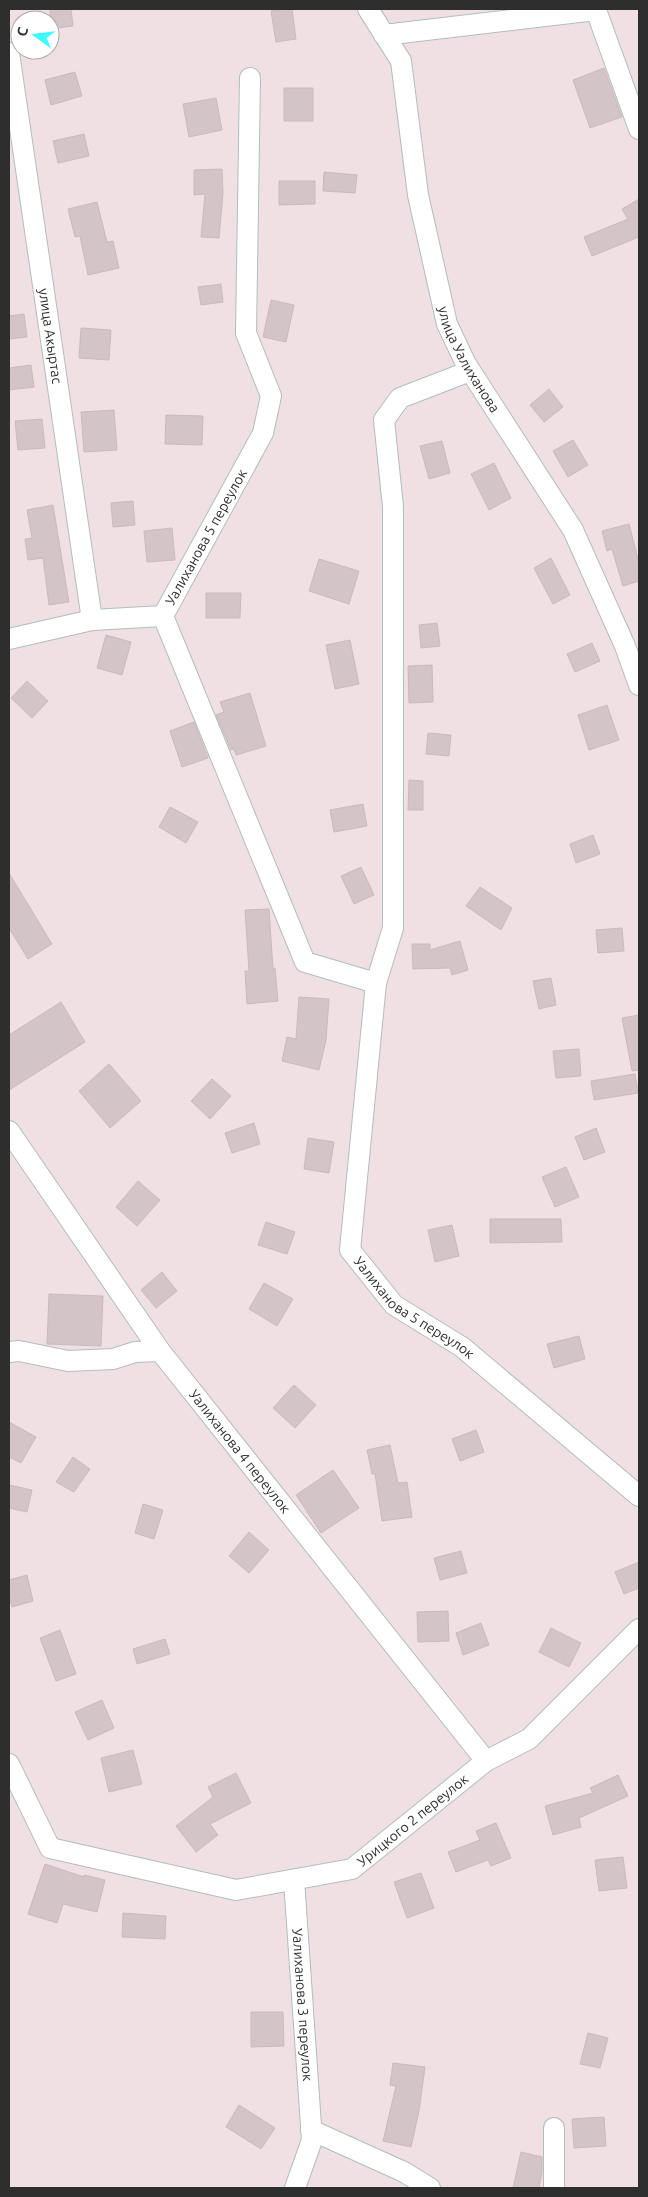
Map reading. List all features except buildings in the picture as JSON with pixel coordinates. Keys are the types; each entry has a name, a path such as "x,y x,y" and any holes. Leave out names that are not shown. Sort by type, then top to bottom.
{"street":[{"name":"улица Уалиханова","path":"368,9 400,61 418,195 447,324 470,372 573,530 625,646 639,685"},
{"path":"384,35 596,10 639,129"},
{"name":"улица Акыртас","path":"9,53 92,620"},
{"name":"Уалиханова 5 переулок","path":"250,78 246,333 271,396 263,433 163,616 305,962 376,983"},
{"name":"Уалиханова 5 переулок","path":"470,372 400,398 384,420 393,507 393,928 376,983 350,1250 394,1305 462,1347 639,1496"},
{"path":"9,639 92,620 163,616"},
{"name":"Уалиханова 4 переулок","path":"9,1131 160,1351 486,1761"},
{"path":"9,1352 19,1351 68,1361 113,1359 135,1352 160,1351"},
{"name":"Урицкого 2 переулок","path":"9,1764 50,1848 236,1890 352,1869 486,1761 529,1739 639,1630"},
{"name":"Уалиханова 3 переулок","path":"294,1880 312,2140 295,2188"},
{"path":"554,2128 554,2188"},
{"path":"311,2130 404,2172 430,2188"}]}
